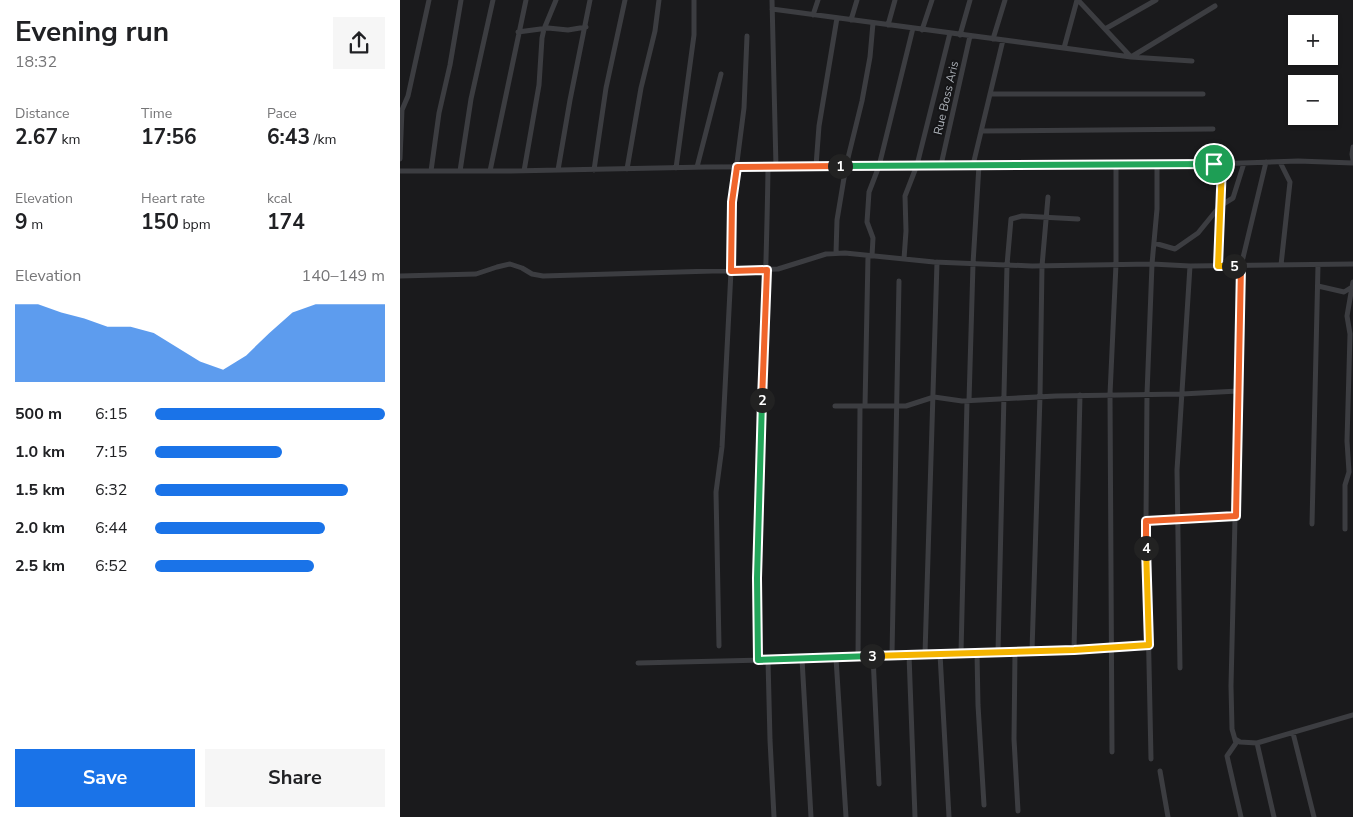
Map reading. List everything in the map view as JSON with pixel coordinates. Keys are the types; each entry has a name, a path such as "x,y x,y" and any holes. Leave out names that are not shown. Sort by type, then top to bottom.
{"street":[{"path":"400,158 402,110 408,96 429,0"},
{"path":"431,171 439,112 450,65 460,0"},
{"path":"460,171 471,99 493,0"},
{"path":"490,171 526,0"},
{"path":"524,171 539,85 542,38 544,28 556,0"},
{"path":"558,170 590,0"},
{"path":"594,170 606,88 625,0"},
{"path":"627,169 641,88 655,31 659,0"},
{"path":"676,168 694,35 694,0"},
{"path":"772,0 776,166"},
{"path":"813,14 818,0"},
{"path":"851,20 857,0"},
{"path":"888,25 896,0"},
{"path":"922,30 932,0"},
{"path":"960,34 970,0"},
{"path":"993,39 1005,0"},
{"path":"1106,29 1156,0"},
{"path":"1064,48 1080,1 1131,56"},
{"path":"1131,56 1215,6"},
{"path":"772,9 1064,48 1192,61"},
{"path":"816,166 819,126 837,18"},
{"path":"836,253 837,220 846,166 869,66 873,23"},
{"path":"519,32 544,28 568,30 586,27"},
{"path":"858,657 863,406 870,256 873,238 867,222 869,192 879,166 913,28"},
{"path":"904,259 906,231 905,196 917,165 950,33"},
{"path":"719,646 716,492 722,447 731,271 732,202 744,108 747,36"},
{"name":"Rue Boss Aris","path":"941,165 970,36"},
{"path":"973,165 1003,40"},
{"path":"698,167 721,74"},
{"path":"990,94 1203,94"},
{"path":"981,131 1214,129"},
{"path":"400,171 979,164 1353,162 1353,147"},
{"path":"1241,817 1227,756 1236,743 1233,737 1231,718 1231,686 1241,266 1266,162"},
{"path":"1280,162 1290,182 1281,265"},
{"path":"1154,244 1175,248 1198,233 1220,206 1233,198 1244,163"},
{"path":"961,653 973,264 979,164"},
{"path":"1112,752 1110,394 1116,264 1116,164"},
{"path":"1151,758 1146,521 1147,394 1152,264 1157,209 1157,164"},
{"path":"1218,266 1222,164"},
{"path":"758,660 757,578 767,270 768,166"},
{"path":"1032,651 1042,266 1048,197"},
{"path":"998,652 1007,265 1011,219 1022,216 1078,219"},
{"path":"400,276 476,274 497,266 510,264 532,274 543,276 767,270 778,269 812,257 836,253 937,262 1042,266 1116,264 1190,266 1353,264"},
{"path":"925,654 937,262"},
{"path":"1312,524 1318,265"},
{"path":"1180,668 1177,470 1190,266"},
{"path":"892,656 899,281"},
{"path":"1318,286 1344,292 1353,284"},
{"path":"1345,529 1345,484 1348,472 1350,334 1347,316 1353,284"},
{"path":"835,406 906,406 934,397 968,401 1040,396 1182,394 1238,391"},
{"path":"1074,650 1080,395"},
{"path":"1146,521 1236,516"},
{"path":"638,663 1074,650 1149,645"},
{"path":"1015,652 1014,739 1018,811"},
{"path":"977,653 984,805"},
{"path":"940,654 949,817"},
{"path":"910,655 915,817"},
{"path":"872,656 878,784"},
{"path":"836,658 846,817"},
{"path":"802,659 811,817"},
{"path":"768,660 774,817"},
{"path":"1233,737 1240,742 1257,743 1353,715"},
{"path":"1293,733 1314,817"},
{"path":"1257,743 1274,817"},
{"path":"1160,771 1168,817"}],"route":[{"path":"966,164 1214,164 1222,164 1218,266 1241,266 1236,516 1146,521 1149,645 1074,650 758,660 757,578 767,270 731,271 732,202 737,167 966,164"}]}
